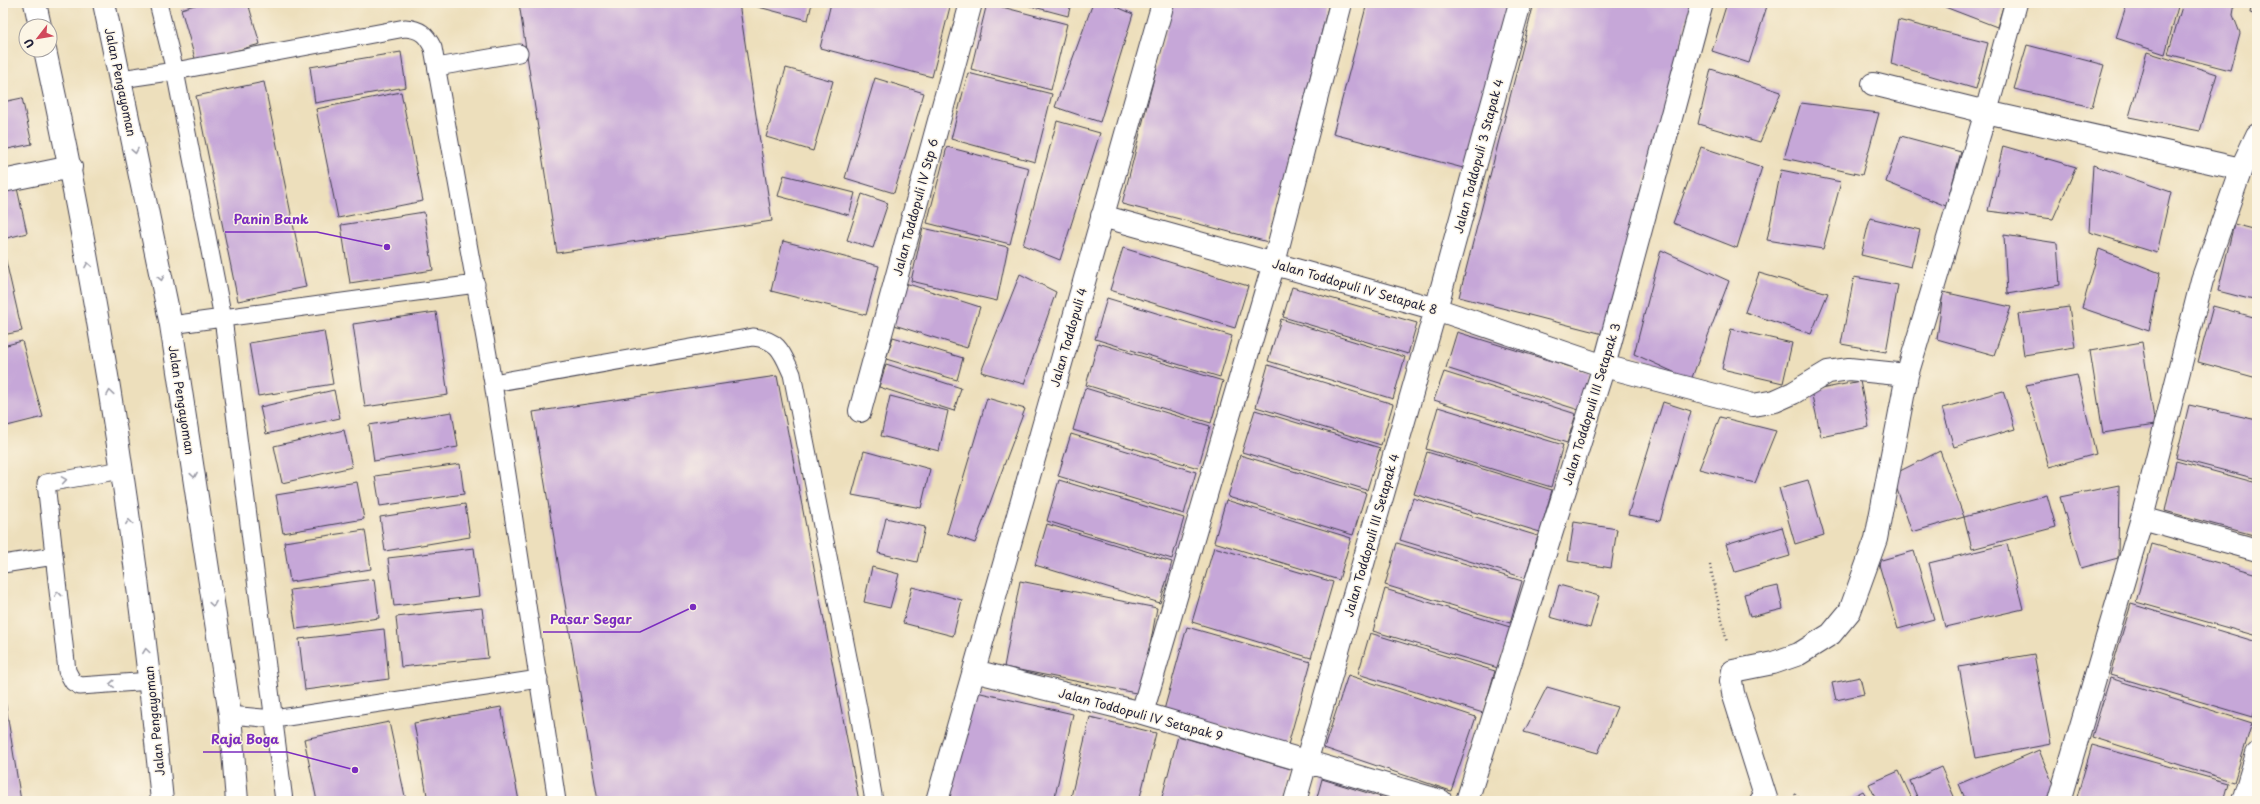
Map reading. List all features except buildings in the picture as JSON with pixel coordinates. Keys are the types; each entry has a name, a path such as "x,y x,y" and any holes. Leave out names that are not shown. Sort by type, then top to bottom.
{"street":[{"path":"35,3 38,18"},
{"name":"Jalan Pengayoman","path":"104,3 171,325 230,715 237,801"},
{"name":"Jalan Toddopuli IV Stp 6","path":"860,411 971,3"},
{"name":"Jalan Toddopuli 4","path":"937,801 1163,3"},
{"path":"1142,713 1274,263 1341,3"},
{"name":"Jalan Toddopuli 3 Stapak 4","path":"1436,309 1520,3"},
{"name":"Jalan Toddopuli III Setapak 3","path":"1467,801 1604,366 1702,3"},
{"path":"1760,801 1766,798 1733,693 1731,681 1733,671 1773,663 1799,654 1831,634 1850,611 1876,539 1907,376 1986,112 2016,3"},
{"name":"Jalan Pengayoman","path":"47,58 71,167 122,470 150,681 162,801"},
{"path":"1873,84 1986,112 2241,169"},
{"path":"2059,801 2142,518 2202,280 2241,169 2257,135"},
{"path":"3,181 71,167"},
{"name":"Jalan Toddopuli IV Setapak 8","path":"1102,216 1436,309 1604,366 1753,404 1775,401 1793,394 1828,372 1849,369 1907,376"},
{"name":"Jalan Toddopuli III Setapak 4","path":"1295,801 1436,309"},
{"path":"2142,518 2257,550"},
{"name":"Jalan Toddopuli IV Setapak 9","path":"974,671 1142,713 1441,801"},
{"path":"2244,801 2257,754"}],"lane":[{"path":"158,3 175,70 223,318 284,801"},
{"path":"121,79 405,28 416,28 427,35 433,48 437,67 494,383 557,801"},
{"path":"437,67 519,53"},
{"path":"171,325 476,284"},
{"path":"494,383 753,337 766,339 775,343 783,354 792,374 858,708 874,801"},
{"path":"122,470 46,483 68,675 73,682 80,686 150,681"},
{"path":"3,564 54,556"},
{"path":"230,715 274,719 539,679"}],"path":[{"path":"1710,565 1733,671"}],"place":[{"name":"Panin Bank","path":"387,247"},
{"name":"Pasar Segar","path":"693,607"},
{"name":"Raja Boga","path":"355,770"}]}
